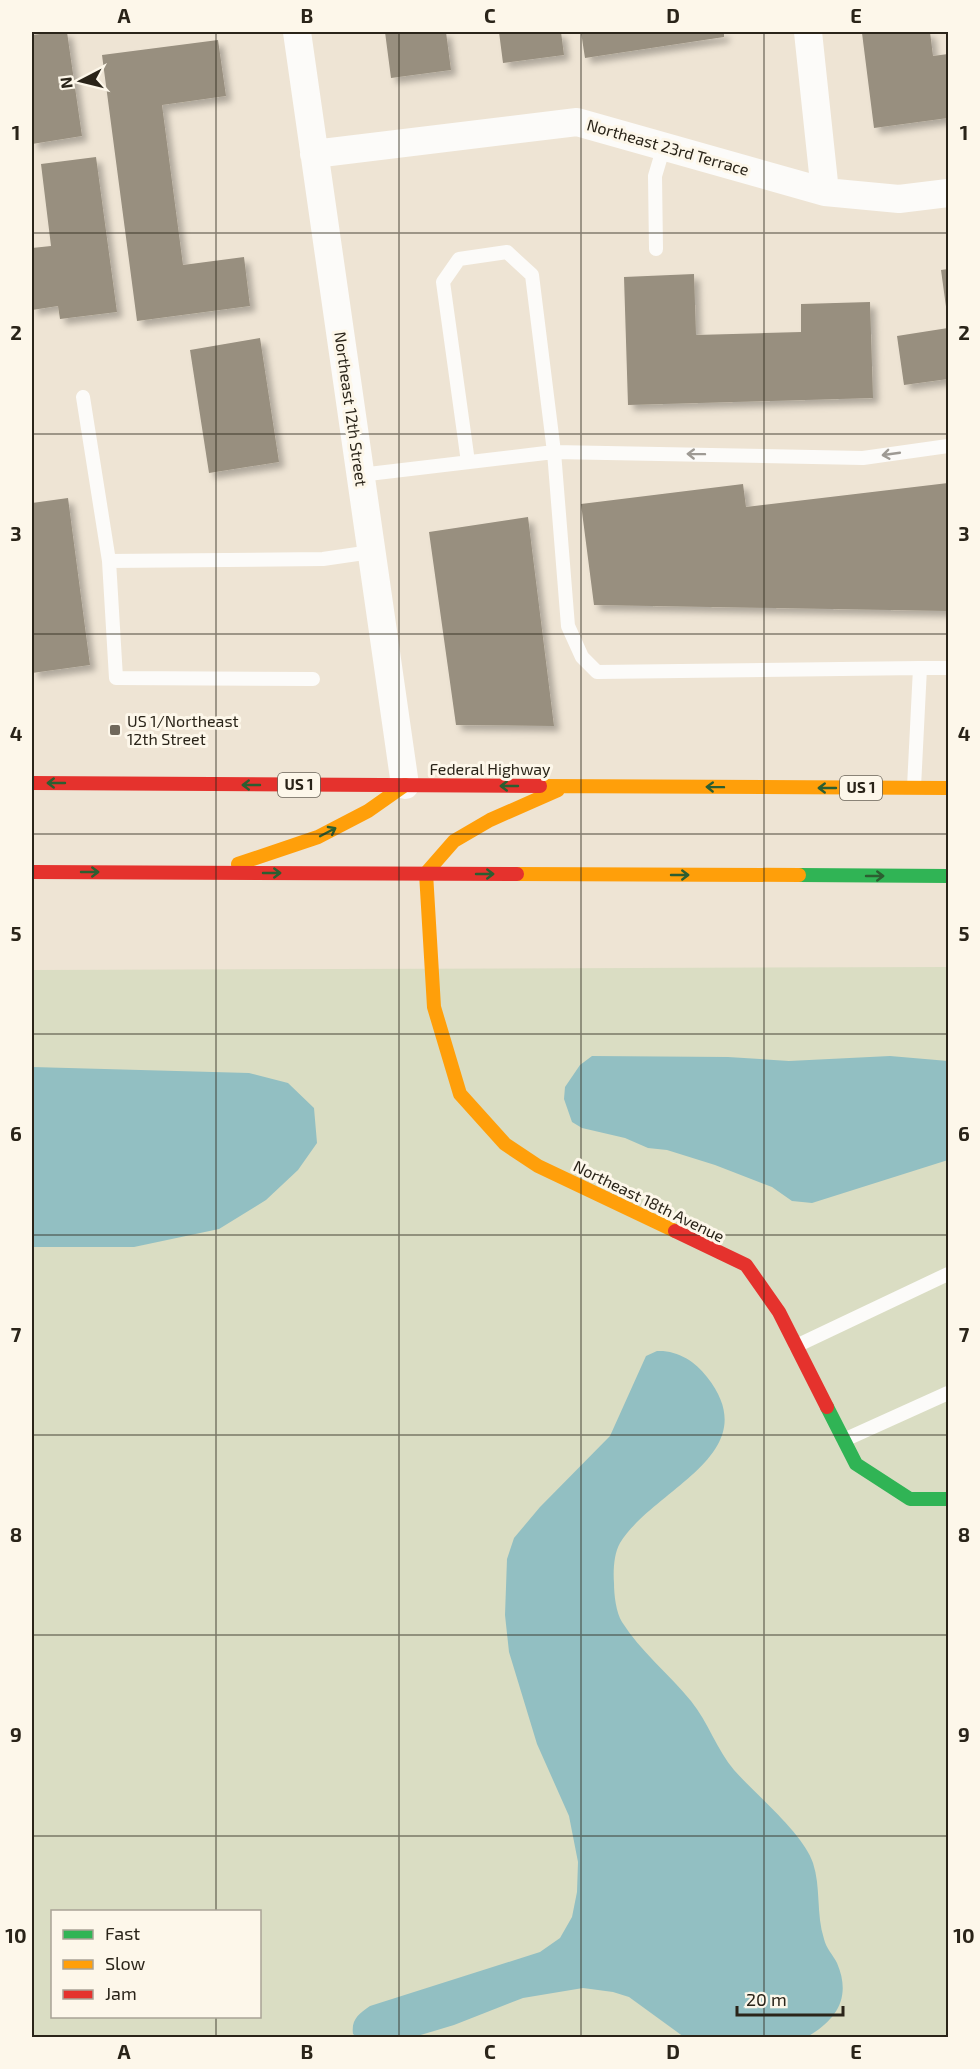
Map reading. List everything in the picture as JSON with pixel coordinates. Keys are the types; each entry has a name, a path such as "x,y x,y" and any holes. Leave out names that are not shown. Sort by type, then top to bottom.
{"main road":[{"name":"Federal Highway","path":"32,783 948,788"},
{"path":"214,872 318,837 368,811 405,785"},
{"path":"426,873 454,841 490,820 567,786"},
{"path":"32,872 948,876"},
{"name":"Northeast 18th Avenue","path":"426,873 434,1007 460,1094 505,1144 538,1166 746,1266 779,1312 856,1464 910,1499 948,1499"}],"street":[{"name":"Northeast 12th Street","path":"297,32 405,785"},
{"path":"808,32 825,192"},
{"name":"Northeast 23rd Terrace","path":"314,154 578,122 825,192 899,199 948,193"}],"lane":[{"path":"656,249 655,176 664,146"},
{"path":"468,462 444,282 459,258 507,252 532,275 554,452 568,626 582,657 597,672 948,668"},
{"path":"83,397 109,561 116,678 313,679"},
{"path":"360,475 554,452 863,458 948,446"},
{"path":"109,561 323,559 371,552"},
{"path":"914,787 920,668"},
{"path":"796,1346 948,1274"},
{"path":"844,1440 948,1394"}],"green space":[{"path":"948,967 948,2037 32,2037 32,970"}],"water":[{"path":"592,1056 728,1057 789,1061 890,1056 948,1061 948,1160 812,1203 792,1201 772,1187 715,1165 667,1150 648,1148 625,1138 582,1128 572,1122 564,1099 565,1087 580,1065"},
{"path":"32,1067 249,1073 288,1083 314,1108 317,1143 298,1170 266,1200 219,1229 134,1247 32,1247"},
{"path":"657,1351 672,1352 691,1361 702,1371 722,1404 724,1428 715,1449 699,1468 636,1523 620,1543 614,1568 614,1593 617,1608 629,1633 697,1709 722,1754 734,1770 789,1827 808,1851 815,1872 824,1939 841,1976 843,1987 838,2007 826,2023 807,2037 684,2037 629,1997 613,1992 583,1988 523,1998 454,2025 414,2037 357,2037 353,2034 355,2021 359,2014 370,2006 540,1952 560,1938 572,1917 577,1892 578,1862 569,1816 537,1744 509,1652 505,1615 507,1559 514,1538 540,1507 610,1436 646,1356"}],"building":[{"path":"67,32 82,136 32,144 32,35"},
{"path":"385,32 446,32 451,70 391,78"},
{"path":"499,32 561,32 564,55 503,63"},
{"path":"581,32 724,32 724,37 585,58"},
{"path":"930,32 933,56 948,54 948,118 874,128 862,33"},
{"path":"218,40 226,96 162,105 183,265 244,257 250,306 137,321 102,55"},
{"path":"96,157 117,312 60,319 58,306 32,310 32,248 51,246 41,164"},
{"path":"948,269 948,313 947,314 941,270"},
{"path":"694,274 696,335 801,332 801,304 870,302 873,398 628,405 624,277"},
{"path":"948,328 948,379 904,385 897,336"},
{"path":"260,338 279,462 209,473 190,350"},
{"path":"948,483 948,611 594,605 581,504 743,484 746,507"},
{"path":"68,498 90,665 32,673 32,503"},
{"path":"528,517 554,726 456,725 429,532"}],"traffic: fast":[{"path":"799,875 948,876"},
{"path":"827,1407 856,1464 910,1499 948,1499"}],"traffic: slow":[{"path":"238,864 318,837 368,811 405,785"},
{"path":"540,786 948,788"},
{"path":"426,873 454,841 490,820 558,790"},
{"path":"426,873 434,1007 460,1094 505,1144 538,1166 675,1231"},
{"path":"517,874 799,875"}],"traffic: jam":[{"path":"32,783 540,786"},
{"path":"32,872 517,874"},
{"path":"675,1231 746,1265 779,1312 827,1407"}],"place":[{"name":"US 1/Northeast 12th Street","path":"115,730"}]}
